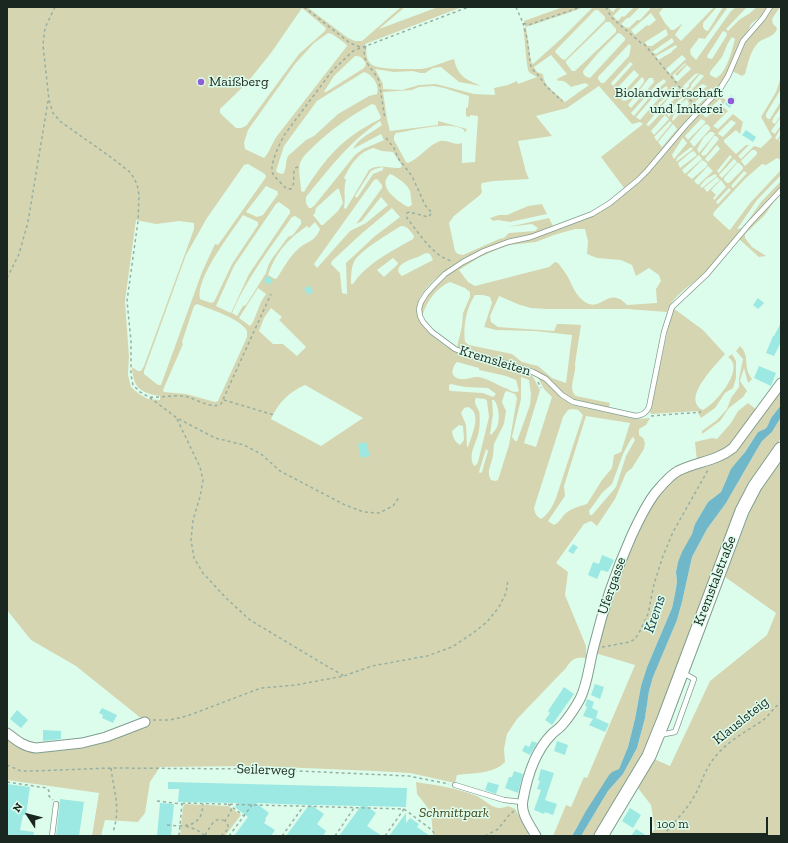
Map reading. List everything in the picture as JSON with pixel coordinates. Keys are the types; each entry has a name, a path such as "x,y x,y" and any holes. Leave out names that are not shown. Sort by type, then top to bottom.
{"main road":[{"name":"Kremstalstraße","path":"601,836 649,756 664,721 742,511 755,486 781,449"}],"street":[{"name":"Ufergasse","path":"522,803 536,758 552,734 562,725 572,712 580,698 585,684 602,614 614,578 645,509 658,490 677,472 726,454 733,448 781,383"},
{"path":"7,733 23,745 30,748 36,748 82,743 106,737 145,722"},
{"path":"522,803 522,810 536,836"}],"lane":[{"name":"Kremsleiten","path":"646,412 642,415 636,416 573,402 562,395 540,375 512,365 455,349 432,332 423,322 419,309 421,302 426,294 445,274 484,251 508,242 531,237 572,222 610,203 647,171 698,111 720,89 728,76 743,41 763,18 770,7"},
{"path":"646,412 650,402 664,332 672,307 707,274 750,223 781,190"},
{"path":"658,735 662,736 675,732 694,679 681,673"},
{"path":"455,785 504,800 522,803"},
{"path":"52,836 56,804"}],"path":[{"path":"55,7 46,28 43,45 49,100 52,113 61,122 131,173 137,184 139,196 138,221 127,301 132,357 130,366 133,386 177,418 215,438 244,445 261,454 280,471 345,506 364,512 379,513 393,506 400,496"},
{"path":"304,7 350,43 360,47"},
{"path":"298,167 295,168 294,172 294,186 291,189 284,187 274,175 272,170 279,144 332,71 346,56 360,47 470,7"},
{"path":"516,7 523,23 527,38 531,68 546,86 562,101"},
{"path":"523,23 528,25 580,7"},
{"path":"606,7 611,17 640,43 645,45 692,101 698,111"},
{"path":"366,46 364,49 366,61 380,81 385,119"},
{"path":"7,278 19,254 28,222 49,100"},
{"path":"386,138 394,148 400,161 412,176 425,205 432,213 428,217 409,212 407,213 407,218 432,249 442,257 447,260 463,262"},
{"path":"149,397 187,397 217,406 221,404 271,294"},
{"path":"224,400 274,416"},
{"path":"646,412 651,416 701,412"},
{"path":"177,418 200,466 203,480 200,497 193,520 191,540 194,558 203,573 226,598 250,620 344,676"},
{"path":"593,647 630,642 635,639 640,632 648,614 654,584 662,556 714,459"},
{"path":"145,722 149,719 170,720 187,716 261,688 296,685 344,676 372,666 427,656 452,647 487,622 499,607 506,594 508,580"},
{"name":"Klauslsteig","path":"663,836 696,793 707,767 716,756 730,742 768,716 781,702"},
{"name":"Seilerweg","path":"7,765 21,771 111,768 278,770 410,776 455,785"},
{"path":"111,768 116,793 117,818 113,832"},
{"path":"7,782 47,788 51,799 55,801 56,804"},
{"path":"157,802 182,804 404,809 432,830 436,836"},
{"path":"485,836 498,829 510,814 522,803"},
{"path":"178,836 182,804"},
{"path":"186,826 197,820 201,814 203,804"},
{"path":"228,804 244,816"},
{"path":"229,836 252,805"},
{"path":"225,821 232,807"},
{"path":"282,836 304,807"},
{"path":"335,836 354,808"},
{"path":"385,836 404,809"},
{"path":"168,825 186,826 197,830 205,836 213,822 216,819 221,819 228,825 228,829 221,836"}],"green space":[{"path":"7,7 307,7 348,38 355,41 362,41 401,7 405,7 379,29 438,7 462,7 365,44 368,59 374,66 394,69 420,69 454,59 460,74 463,77 481,86 459,82 441,67 433,68 425,73 413,71 394,72 375,69 383,84 383,89 402,90 419,85 436,84 474,94 495,95 494,88 508,85 517,81 518,84 537,77 530,73 528,69 523,28 526,27 531,62 533,64 593,7 608,7 613,12 617,7 622,7 613,16 618,21 634,7 640,7 621,24 629,28 637,20 640,20 650,9 650,7 655,7 656,9 658,7 664,7 659,13 671,30 674,30 683,23 675,35 681,41 714,7 717,7 703,23 703,27 708,31 723,7 728,7 705,39 699,38 690,50 691,55 696,60 731,11 736,7 747,7 726,29 728,31 739,20 757,7 768,7 761,16 751,24 741,40 726,76 719,88 697,110 645,170 624,188 601,157 643,124 640,122 632,124 599,86 567,108 536,116 552,136 518,141 529,179 482,183 482,192 480,195 454,216 449,223 455,251 458,254 463,255 504,238 509,233 535,231 538,228 532,224 508,227 549,218 553,226 533,234 489,247 463,259 439,276 429,286 421,296 417,306 420,322 438,341 449,348 473,358 530,372 540,390 524,443 536,447 552,397 544,389 536,374 560,397 572,405 637,419 650,418 646,425 639,429 639,435 643,438 645,443 644,449 632,468 626,473 615,499 597,526 591,521 584,524 556,563 568,572 565,595 586,646 586,658 577,658 572,661 517,719 507,734 504,749 505,762 489,771 457,775 455,783 410,773 375,771 255,766 160,767 150,782 145,813 138,822 105,820 101,836 92,836 99,793 7,780 7,737 36,752 84,748 145,727 142,719 76,666 31,640 7,610","holes":["302,8 326,28 325,31 299,54 246,126 236,128 220,113 220,109 246,84 271,53","595,10 598,10 605,17 605,20 565,60 555,52","651,13 656,20 635,35 631,30","606,22 610,22 616,29 616,32 575,71 572,71 566,61","666,29 668,35 652,46 647,46 645,42","723,31 726,32 727,35 712,59 708,58 707,56","328,33 332,34 347,46 277,136 264,158 245,149 244,143 248,130 295,64 314,43","618,33 625,38 625,40 590,78 584,75 583,71","732,37 735,39 726,66 716,78 710,75 710,72 722,57","672,38 674,42 656,54 652,52","629,44 631,46 629,56 604,83 601,83 598,77","676,45 677,47 672,52 658,60 656,56","551,55 567,74 557,79 558,81 564,81 571,87 585,83 589,85 565,102 551,90 546,83 543,74 537,72 534,67","682,55 686,59 670,74 666,69","355,56 363,59 366,64 364,68 324,92 334,76","630,62 633,64 613,86 611,83","685,63 686,64 675,74 677,76 687,65 691,69 678,81 676,81 673,75","634,70 639,75 620,96 617,92 620,85","364,72 375,80 378,91 377,94 369,96 338,114 314,136 306,140 288,156 283,174 278,173 276,171 284,146 317,101","699,73 689,84 685,90 683,86 695,74","700,74 704,76 687,94 686,92","642,77 644,82 634,95 628,100 621,100","649,78 653,78 654,82 631,108 628,105","664,79 666,82 654,92 634,116 631,113 657,84","702,84 707,86 692,99 690,96","434,86 469,96 466,116 478,116 475,162 462,163 462,143 456,144 446,141 440,141 432,145 412,161 408,163 406,162 394,140 396,133 441,126 458,127 464,130 465,133 467,129 438,121 438,125 390,131 383,92 412,90 419,87","666,86 668,88 640,120 636,117 655,95","677,86 678,88 659,106 658,104","711,88 714,90 698,105 696,105 695,102","678,90 681,92 664,110 661,107","685,96 686,97 679,105 687,99 689,104 673,121 672,119 678,107 669,117 667,114 679,100","372,104 375,105 381,117 345,141 320,168 304,192 301,191 299,170 300,163 314,146 335,128","659,109 662,112 649,126 646,125","665,115 669,119 654,135 651,131","380,121 382,125 362,138 353,149 381,134 384,140 363,149 355,155 314,206 309,208 306,203 306,197 331,166 369,129","670,121 672,123 657,141 654,137","673,124 677,129 662,147 658,142","373,148 393,152 402,166 400,168 383,167 383,170 373,174 357,198 355,196 371,171 382,167 376,167 369,170 346,209 344,208 346,180 344,178 349,168 359,156","248,164 265,174 266,177 218,245 215,244 202,272 161,385 158,385 144,374 144,371 186,255 207,218 244,165","390,174 402,181 410,191 412,205 408,207 394,197 387,189 386,179","377,179 382,185 382,188 356,224 362,221 381,197 388,205 366,223 350,231 317,268 314,264 374,180","266,186 277,191 278,194 263,215 257,217 246,212","337,189 339,189 343,203 338,211 323,225 321,225 313,215 316,208","279,202 290,210 290,213 249,274 231,313 216,306 234,266 276,204","392,208 400,217 375,236 346,263 347,294 342,293 340,273 331,264 332,261","243,215 258,222 258,225 232,264 214,302 211,303 200,299 200,290 203,279 223,244","295,216 301,220 301,224 293,235 288,237 271,260 266,273 246,305 243,306 237,316 232,313 252,275 292,217","136,220 156,224 179,221 194,223 194,229 144,366 141,371 138,371 132,367 134,380 139,388 147,393 160,396 160,400 148,399 139,394 131,387 128,375 129,357 125,301","315,222 320,229 313,239 301,246 295,252 277,278 275,279 268,275 275,259 283,247 293,237 307,226 309,228","401,226 410,231 414,236 413,239 388,253 365,270 353,284 351,284 354,262 362,253","424,254 430,254 433,260 402,276 398,270 402,264","393,258 398,263 384,277 377,270","258,288 266,294 250,326 239,318","197,304 223,314 236,321 241,324 247,332 247,337 218,401 215,402 186,394 164,392 163,390 183,344 182,342 194,306","271,308 282,317 279,320 306,347 297,356 283,344 273,344 259,331 264,318","457,362 479,368 479,370 506,376 516,380 519,391 513,392 489,380 479,377 460,379 454,376 453,370","521,377 529,380 531,394 530,405 517,441 515,441 512,437 521,399","451,384 465,387 488,388 496,394 493,397 483,393 451,391 449,390 449,385","305,385 363,418 321,446 271,419 281,403 294,391","507,391 515,394 517,398 509,445 498,480 495,481 491,480 489,470 493,456 494,444 504,424 506,411 502,402 505,392","476,398 485,399 487,401 489,417 478,462 474,466 472,461 472,452 480,423 479,411 475,400","492,400 494,400 498,409 499,417 497,427 491,435 493,414","468,407 475,414 475,426 467,447 466,425 461,413 464,408","568,410 578,410 583,415 556,498 548,512 541,519 537,516 534,508 563,417","586,416 630,423 621,452 614,455 612,468 602,480 587,504 568,511 554,525 548,521 565,496 564,486","459,425 463,426 464,440 460,445 454,439 452,431","633,437 635,440 626,456 616,487 592,515 590,515 589,511 602,493 612,484 623,454","486,449 488,451 482,472 480,473 479,472"]},
{"path":"563,7 584,7 526,27 524,21"},
{"path":"773,7 780,7 772,19 773,24 777,28 776,31 774,34 757,44 750,58 745,74 742,76 732,71 744,42 765,19"},
{"path":"781,80 781,89 766,114 766,117 770,119 781,101 780,108 772,122 775,124 781,115 781,117 771,131 775,134 781,125 781,128 775,138 777,140 781,134 779,141 781,143 781,160 777,158 766,165 762,164 746,178 714,212 713,215 730,230 750,203 781,170 781,175 757,200 737,229 743,228 761,202 781,181 781,187 761,207 715,262 700,277 678,295 669,306 667,312 627,309 531,308 499,296 490,316 491,322 498,327 554,331 557,324 581,325 572,385 573,393 576,396 610,403 609,408 574,400 563,393 547,378 533,370 465,351 457,347 462,326 463,313 470,297 470,292 465,288 450,282 440,288 432,296 422,317 421,310 427,295 447,276 464,263 508,243 582,220 639,182 666,153 687,126 718,95 726,100 722,106 728,111 713,126 718,129 733,114 743,122 740,134 736,130 724,140 724,142 736,154 746,145 749,145 738,156 741,159 754,146 761,148 772,137 761,117 776,92","holes":["720,99 722,102 707,117 703,114","701,119 705,121 705,123 688,140 685,136","731,120 736,123 723,137 718,134","707,124 710,129 694,147 690,141 704,125","710,132 715,134 699,153 697,149 704,137","714,136 719,139 706,155 703,156 701,154","683,138 687,143 674,159 672,155","717,145 720,149 708,162 705,159","691,147 693,149 676,162 677,158","752,150 757,152 757,154 745,166 741,161","694,151 697,155 680,168 678,163 691,152","699,155 702,159 685,174 682,170","730,155 732,157 719,173 717,171","734,159 737,162 722,178 719,175","702,160 707,163 707,166 692,179 687,175","737,163 739,163 743,169 729,183 727,183 724,178","708,166 713,171 698,185 694,181","744,171 747,173 733,188 731,186","715,174 717,176 702,188 700,186 706,179","717,177 720,180 707,192 704,188","721,180 726,187 714,200 713,198 716,195 711,190","729,188 731,190 718,204 716,202","575,229 585,229 588,241 587,254 597,258 621,260 632,265 636,276 649,268 659,275 661,281 656,289 657,303 627,305 615,298 610,298 596,304 585,302 579,297 564,271 558,263 555,262 549,267 475,286 468,282 459,270 480,257 510,245 536,242","475,295 483,295 490,297 492,303 484,327 496,330 535,331 572,335 566,383 552,378 538,366 522,362 512,354 469,345 465,342 464,330 469,306"]},
{"path":"781,192 764,216 745,234 745,238 752,247 766,256 759,257 739,239"},
{"path":"542,204 547,214 510,222 498,220 493,221 490,218 499,215 507,215 528,206"},
{"path":"673,308 703,330 725,354 708,373 698,390 696,398 697,405 703,410 721,394 727,386 733,370 733,362 728,357 732,354 736,361 736,378 733,388 725,393 715,408 701,418 697,411 651,414 650,412"},
{"path":"740,346 745,354 747,370 752,379 748,383 744,368 740,381 747,391 743,397 729,408 720,421 702,434 702,431 717,420 727,409 731,398 739,387 743,359 736,351"},
{"path":"781,390 781,405 771,418 767,427 758,432 727,478 721,492 708,502 695,524 692,534 678,562 676,572 677,582 672,608 647,667 641,686 628,747 619,769 615,772 572,836 553,836 566,805 571,807 584,777 587,778 635,665 595,653 604,615 639,526 658,496 668,484 679,475 714,464 733,453"},
{"path":"748,403 757,410 740,434 724,451 697,461 695,442 712,438 717,439 731,423 738,411"},
{"path":"781,417 781,438 736,508 645,754 595,836 581,836 608,791 623,774 637,748 645,718 649,691 653,677 677,620 692,557 707,529 726,503 762,441 772,432"},
{"path":"781,464 781,836 649,836 655,829 651,805 638,788 654,759 670,766 710,681 767,635 776,613 725,577 754,501 762,486 778,465"},
{"name":"Schmittpark","path":"416,782 460,790 479,797 494,807 502,808 508,806 515,809 529,833 526,836 433,836 431,812 417,794"},
{"path":"185,804 228,806 241,815 225,836 180,836 183,807"}],"water":[{"name":"Krems","path":"781,405 781,417 772,432 762,441 726,503 707,529 692,557 677,620 653,677 649,691 645,718 637,748 623,774 608,791 581,836 572,836 609,775 619,769 628,747 641,686 647,667 672,608 677,582 676,572 678,562 692,534 695,524 708,502 721,492 731,469 745,452 758,432 767,427 771,418"}],"building":[{"name":"Biolandwirtschaft und Imkerei","path":"731,95 736,99 730,108 725,104"},
{"path":"746,130 756,137 753,142 742,135"},
{"path":"267,276 273,280 269,285 264,281"},
{"path":"310,286 313,292 308,295 304,288"},
{"path":"758,298 764,303 758,309 753,305"},
{"path":"781,323 781,342 774,356 766,353 773,336"},
{"path":"759,366 776,373 771,386 754,378"},
{"path":"366,442 370,456 361,458 358,444"},
{"path":"573,544 578,547 573,554 568,551"},
{"path":"602,555 614,560 608,572 601,570 597,579 588,575 593,562 599,564"},
{"path":"595,684 604,687 600,699 591,695"},
{"path":"564,687 574,694 552,725 545,720 550,713 548,711"},
{"path":"587,699 594,702 592,708 598,711 596,718 609,724 605,732 589,725 593,719 583,716 588,707 585,706"},
{"path":"102,708 117,715 113,723 102,718 103,715 99,713"},
{"path":"17,710 28,720 21,728 10,719"},
{"path":"43,730 61,731 61,739 43,741"},
{"path":"532,741 537,743 530,755 522,751 525,745 529,747"},
{"path":"557,741 568,745 565,755 554,751"},
{"path":"541,769 554,773 545,800 557,804 553,815 545,812 544,814 534,810 541,790 537,789 540,781 538,780"},
{"path":"514,771 523,774 518,793 505,788 509,777 512,777"},
{"path":"168,782 407,788 406,807 367,806 376,813 367,826 382,836 339,836 361,806 311,805 324,814 317,824 326,831 323,836 286,836 309,805 256,803 269,813 264,823 275,830 271,836 234,836 248,817 235,807 238,803 178,802 179,789 168,789"},
{"path":"488,782 499,785 496,794 485,790"},
{"path":"7,784 30,787 26,815 23,815 20,830 34,832 33,836 7,836"},
{"path":"60,799 84,802 79,836 56,836"},
{"path":"160,803 174,804 171,836 157,836"},
{"path":"630,808 641,815 633,828 622,821"},
{"path":"406,813 406,823 410,818 419,824 417,827 430,836 389,836"},
{"path":"636,829 647,836 631,836"}],"place":[{"name":"Maißberg","path":"201,82"},
{"name":"Biolandwirtschaft und Imkerei","path":"731,101"}]}
